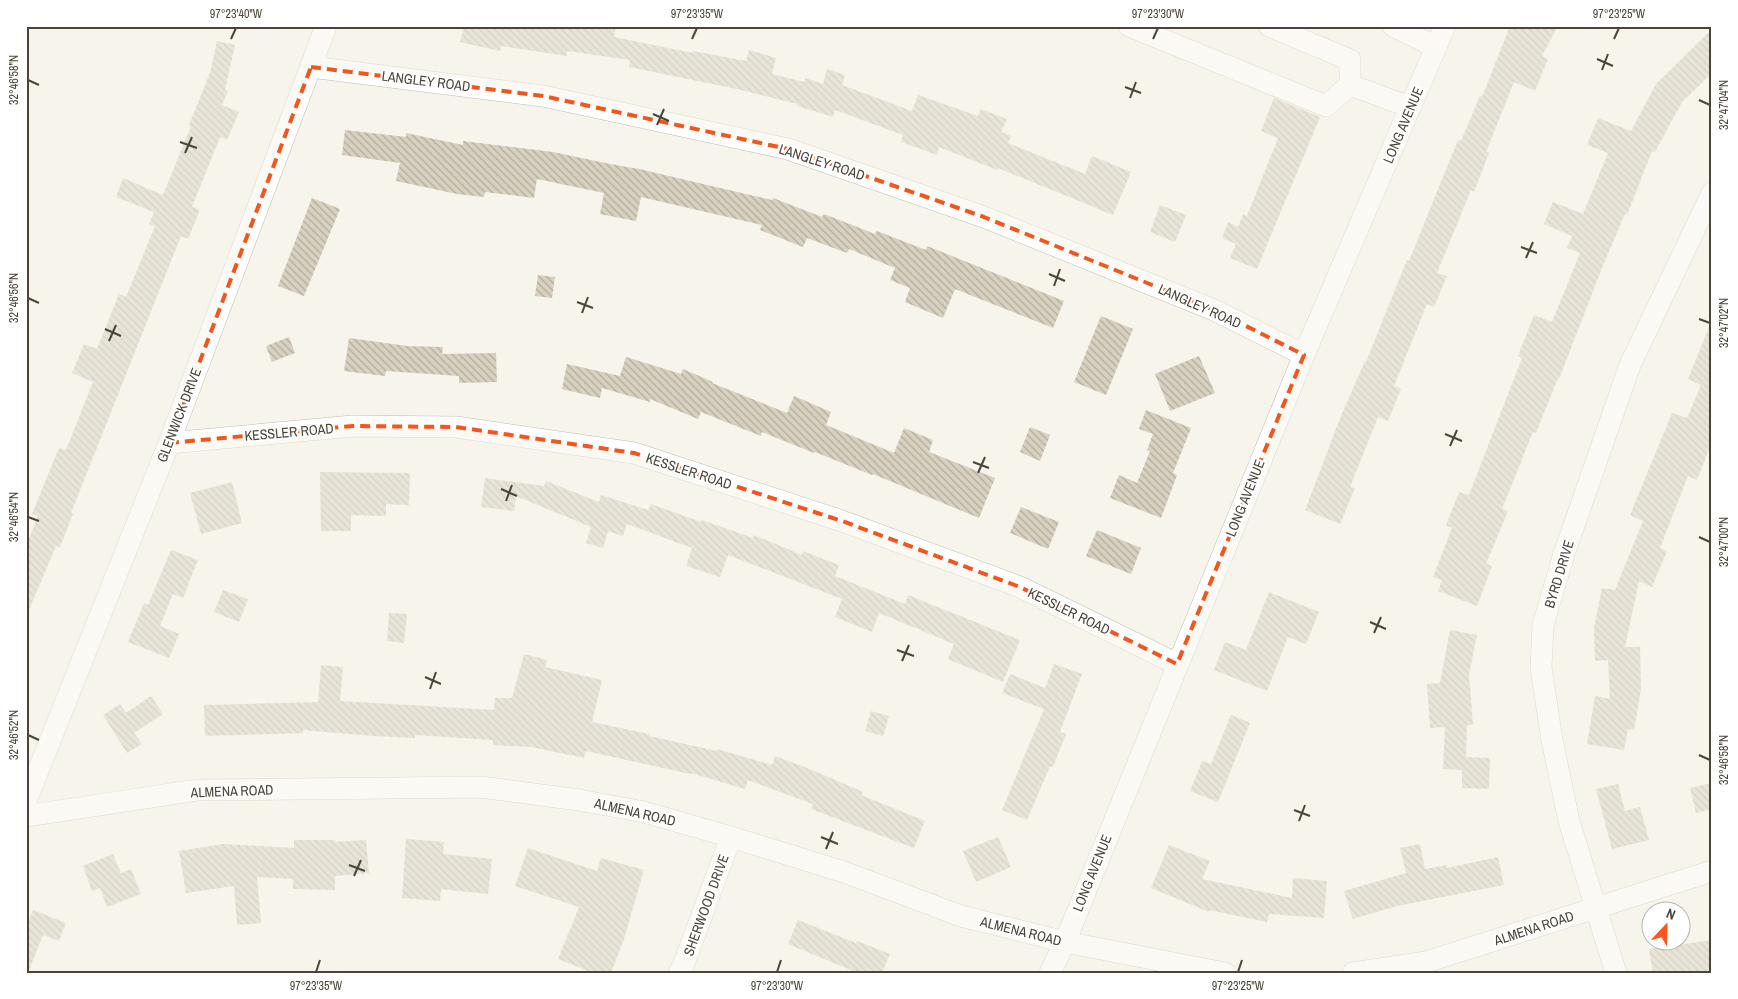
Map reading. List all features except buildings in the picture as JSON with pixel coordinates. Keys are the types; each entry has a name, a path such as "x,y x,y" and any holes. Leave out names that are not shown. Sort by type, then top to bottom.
{"street":[{"name":"GLENWICK DRIVE","path":"26,801 169,443 326,26"},
{"path":"1129,26 1326,106 1350,85 1350,60 1269,26"},
{"path":"1393,26 1436,47"},
{"name":"LONG AVENUE","path":"1050,973 1065,942 1304,355 1446,26"},
{"name":"LANGLEY ROAD","path":"311,67 543,96 788,149 984,217 1214,310 1304,355"},
{"path":"1350,85 1410,108"},
{"name":"BYRD DRIVE","path":"1616,973 1569,821 1552,740 1541,668 1544,625 1564,554 1630,365 1712,193"},
{"name":"KESSLER ROAD","path":"169,443 353,426 456,427 634,453 842,522 1020,587 1177,664"},
{"name":"ALMENA ROAD","path":"26,816 197,790 482,788 579,800 644,812 731,837 844,872 961,916 1065,942 1225,973"},
{"name":"SHERWOOD DRIVE","path":"679,973 731,837"},
{"name":"ALMENA ROAD","path":"1353,973 1426,962 1712,871"}],"highlighted area":[{"path":"311,67 543,96 788,149 984,217 1214,310 1304,355 1177,664 1020,587 842,521 634,453 456,427 353,426 169,443"}]}
